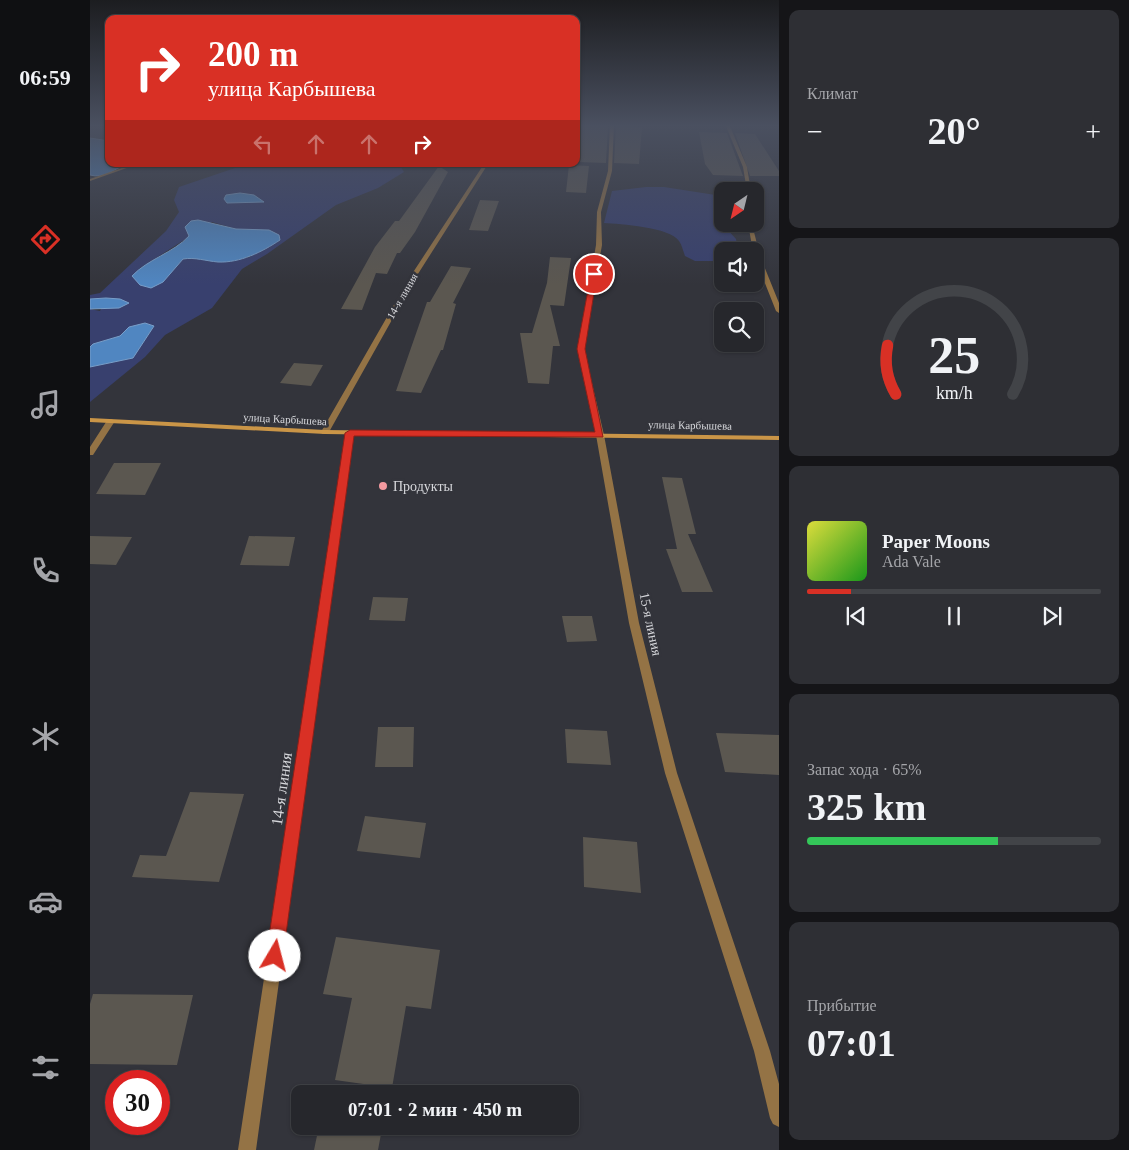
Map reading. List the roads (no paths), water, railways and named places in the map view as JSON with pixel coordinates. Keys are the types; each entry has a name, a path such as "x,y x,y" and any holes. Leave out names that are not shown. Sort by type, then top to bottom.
{"main road":[{"name":"улица Карбышева","path":"90,420 350,433 779,438"}],"street":[{"name":"14-я линия","path":"325,432 413,277 477,178"},
{"name":"15-я линия","path":"608,178 599,212 599,245 581,349 600,435 634,623 671,773 762,1051 779,1118"},
{"path":"752,232 757,256 779,311"},
{"path":"90,454 111,421"},
{"name":"14-я линия","path":"247,1150 350,433"}],"place":[{"name":"Продукты","path":"383,486"}]}
